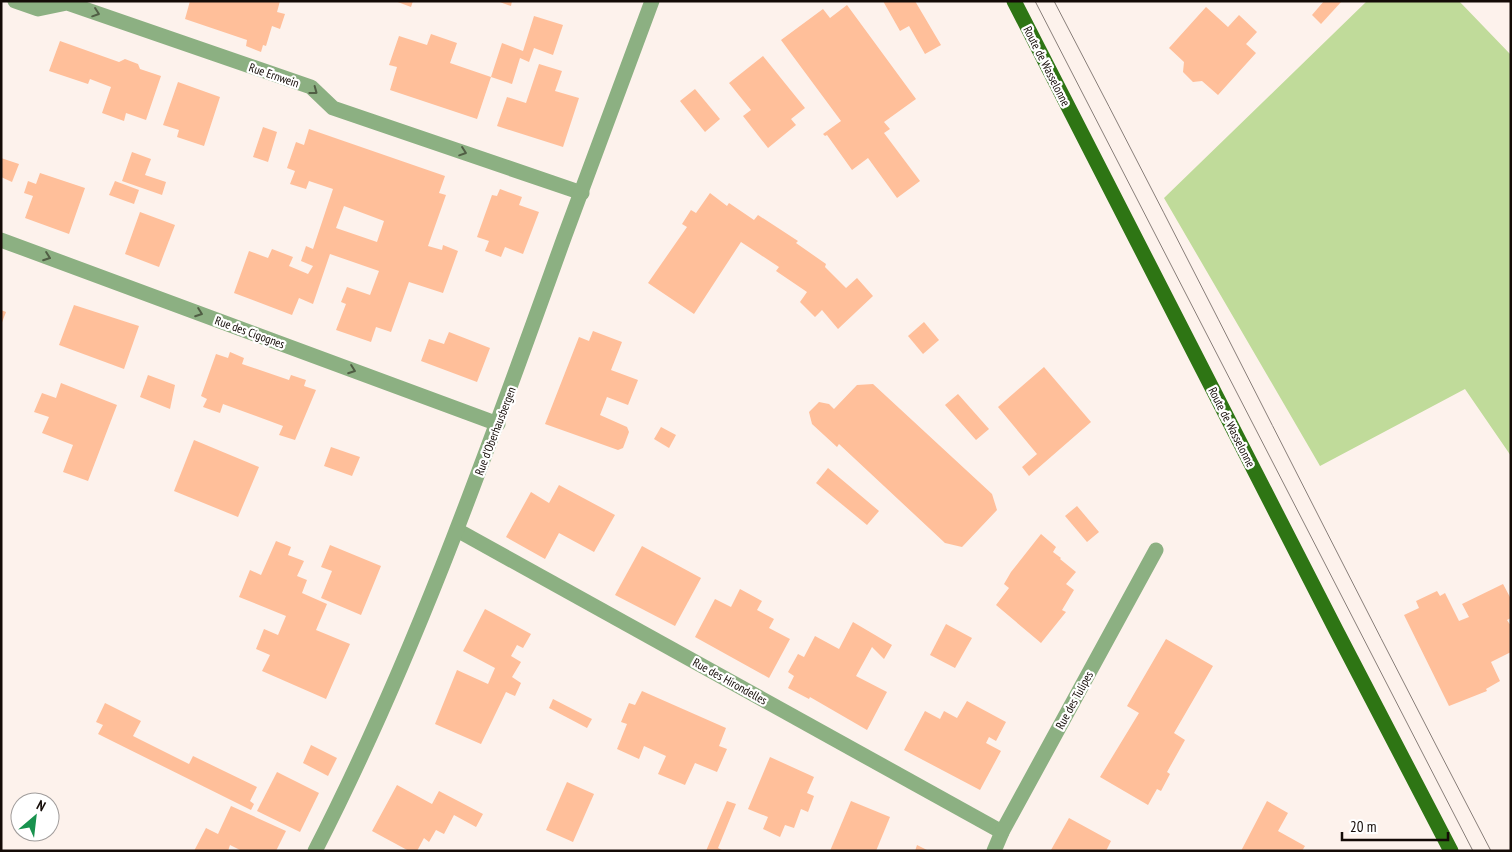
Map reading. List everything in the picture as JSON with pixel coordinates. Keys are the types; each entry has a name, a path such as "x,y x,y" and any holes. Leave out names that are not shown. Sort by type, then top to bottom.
{"main road":[{"name":"Route de Wasselonne","path":"1014,1 1331,622 1451,851"}],"street":[{"name":"Rue Ernwein","path":"16,1 38,9 68,4 311,88 334,108 582,193"},
{"name":"Rue d'Oberhausbergen","path":"315,851 357,768 457,530 498,424 652,1"},
{"name":"Rue des Cigognes","path":"1,240 498,424"},
{"name":"Rue des Hirondelles","path":"457,530 1002,832"},
{"name":"Rue des Tulipes","path":"994,851 1002,832 1156,550"}],"green space":[{"path":"1367,1 1459,1 1511,55 1511,456 1465,389 1320,466 1164,198"}],"building":[{"path":"190,1 280,1 277,12 285,14 280,29 272,26 266,46 263,45 261,52 246,46 247,40 185,19"},
{"path":"395,1 413,1 411,7"},
{"path":"497,1 512,1 511,6"},
{"path":"883,1 915,1 941,45 925,54 909,26 900,31"},
{"path":"1324,1 1342,1 1321,24 1312,15"},
{"path":"847,5 916,99 884,122 890,129 884,133 920,181 897,198 868,158 852,170 827,135 823,134 841,121 781,40 823,9 830,18"},
{"path":"1206,7 1228,27 1239,15 1257,32 1246,44 1256,53 1218,95 1202,81 1193,82 1183,72 1184,62 1169,48"},
{"path":"534,16 563,25 553,55 534,48 529,62 520,58 512,84 491,77 502,43 523,51"},
{"path":"431,34 457,43 450,63 491,77 477,119 390,90 397,67 389,65 399,36 427,45"},
{"path":"60,41 119,62 125,59 138,64 140,69 161,76 146,120 126,113 124,121 102,113 111,87 90,79 88,84 49,71"},
{"path":"763,56 805,108 791,119 796,125 768,148 743,116 751,110 729,83"},
{"path":"539,64 562,71 555,91 579,98 563,147 497,126 507,97 526,103"},
{"path":"178,82 220,97 204,146 177,137 179,130 163,125"},
{"path":"695,89 720,119 705,132 680,101"},
{"path":"263,127 277,132 268,162 253,157"},
{"path":"309,129 445,176 439,193 446,195 428,246 442,250 443,245 458,251 443,293 409,282 391,332 376,327 371,342 336,330 346,304 341,302 347,287 370,295 379,271 330,254 313,304 299,298 292,315 234,293 249,251 268,258 272,249 293,257 289,266 308,274 313,266 301,261 306,246 313,249 333,189 309,181 306,189 290,184 295,171 287,168 296,142 304,145","holes":["344,206 384,221 377,242 336,228"]},
{"path":"132,152 151,159 145,175 166,182 162,195 122,181"},
{"path":"1,158 19,164 12,182 1,177"},
{"path":"40,173 85,188 69,234 25,218 33,196 24,193 28,181 36,184"},
{"path":"115,181 139,190 134,204 109,195"},
{"path":"500,189 522,197 519,205 539,212 523,254 505,247 501,257 485,251 489,241 477,237 492,195 497,196"},
{"path":"710,193 727,206 729,203 754,220 758,215 798,241 796,243 826,264 825,267 846,288 857,278 873,296 838,329 822,310 815,317 800,302 807,292 776,271 779,267 741,242 694,314 648,283 687,227 682,224 691,210 696,213"},
{"path":"140,212 175,225 159,267 125,254"},
{"path":"74,305 139,326 124,369 59,345"},
{"path":"1,310 6,312 1,325"},
{"path":"924,322 939,340 923,354 908,336"},
{"path":"593,331 622,342 611,370 638,380 628,405 607,397 600,415 627,427 629,432 623,448 618,450 545,424 579,337 589,341"},
{"path":"449,332 490,348 477,382 421,361 429,339 444,344"},
{"path":"230,352 244,358 242,364 289,380 291,375 306,380 304,386 316,390 295,440 279,435 283,426 223,404 220,413 203,407 207,399 201,396 216,354 228,358"},
{"path":"1044,367 1091,422 1029,476 1022,467 1037,454 998,407"},
{"path":"148,375 175,385 170,409 140,397"},
{"path":"61,383 117,405 88,481 63,472 73,445 42,433 49,417 34,412 42,393 56,398"},
{"path":"873,384 992,494 997,510 962,547 945,543 839,444 837,447 812,424 809,412 819,402 829,404 834,409 857,385"},
{"path":"958,394 989,429 976,440 945,405"},
{"path":"661,427 676,435 669,448 654,439"},
{"path":"194,440 259,467 238,517 174,491"},
{"path":"331,447 360,457 352,476 324,466"},
{"path":"828,468 879,511 867,525 816,483"},
{"path":"559,485 615,515 594,552 559,533 545,559 506,537 531,492 549,503"},
{"path":"1077,506 1099,532 1087,542 1065,516"},
{"path":"1041,534 1056,547 1053,552 1076,572 1066,584 1074,590 1062,610 1066,612 1041,643 996,605 1009,588 1004,584 1011,572"},
{"path":"276,541 291,547 288,555 304,561 297,576 307,580 302,593 327,604 316,630 350,644 326,699 262,671 270,655 256,649 264,629 278,635 286,616 239,597 250,570 261,575"},
{"path":"330,545 381,566 361,615 321,598 332,571 321,567"},
{"path":"642,546 701,578 675,626 615,595"},
{"path":"1503,584 1511,599 1511,618 1507,620 1511,626 1511,652 1491,662 1500,681 1486,689 1487,691 1449,706 1404,615 1419,608 1416,601 1437,591 1440,596 1445,593 1459,621 1469,617 1462,604"},
{"path":"740,589 762,601 757,610 774,619 769,628 790,639 769,678 695,637 715,599 731,607"},
{"path":"485,609 531,634 523,648 517,645 511,656 521,662 512,677 521,683 515,696 506,692 481,744 435,724 457,670 488,684 495,668 463,651"},
{"path":"853,622 892,645 884,659 872,647 856,676 887,692 867,730 810,697 809,699 788,688 794,676 788,672 798,654 804,657 815,636 839,649"},
{"path":"946,624 972,638 955,668 930,655"},
{"path":"1166,639 1213,666 1174,733 1185,740 1167,772 1170,774 1161,791 1157,789 1148,805 1100,777 1139,713 1127,706"},
{"path":"642,691 726,728 719,746 727,749 717,772 695,763 685,785 658,774 666,756 644,746 639,759 617,749 627,724 621,722 629,703 635,705"},
{"path":"553,699 592,719 587,728 549,708"},
{"path":"967,701 1006,722 996,741 989,737 986,743 1001,751 980,790 904,750 925,711 940,719 944,711 957,718"},
{"path":"105,703 141,721 133,736 189,764 193,756 257,787 250,801 254,804 251,810 98,734 103,725 96,722"},
{"path":"311,745 337,758 328,776 303,763"},
{"path":"770,757 814,777 807,793 814,796 808,812 801,809 794,828 785,825 780,837 763,829 768,817 748,809"},
{"path":"277,772 319,793 300,832 257,811"},
{"path":"567,782 594,794 573,842 546,830"},
{"path":"397,785 432,804 439,791 483,814 476,827 454,815 444,834 436,830 429,842 424,838 417,851 409,851 372,831"},
{"path":"727,801 736,804 718,848 724,851 706,851"},
{"path":"851,801 890,817 876,851 830,851"},
{"path":"1267,801 1288,813 1278,831 1305,846 1302,851 1241,851"},
{"path":"231,806 286,831 276,851 242,851 230,845 228,851 194,851 206,828 218,834"},
{"path":"1069,818 1111,841 1106,851 1051,850"},
{"path":"917,845 929,851 915,851"}],"tram line":[{"path":"1035,1 1473,851"},
{"path":"1054,1 1491,851"}]}
